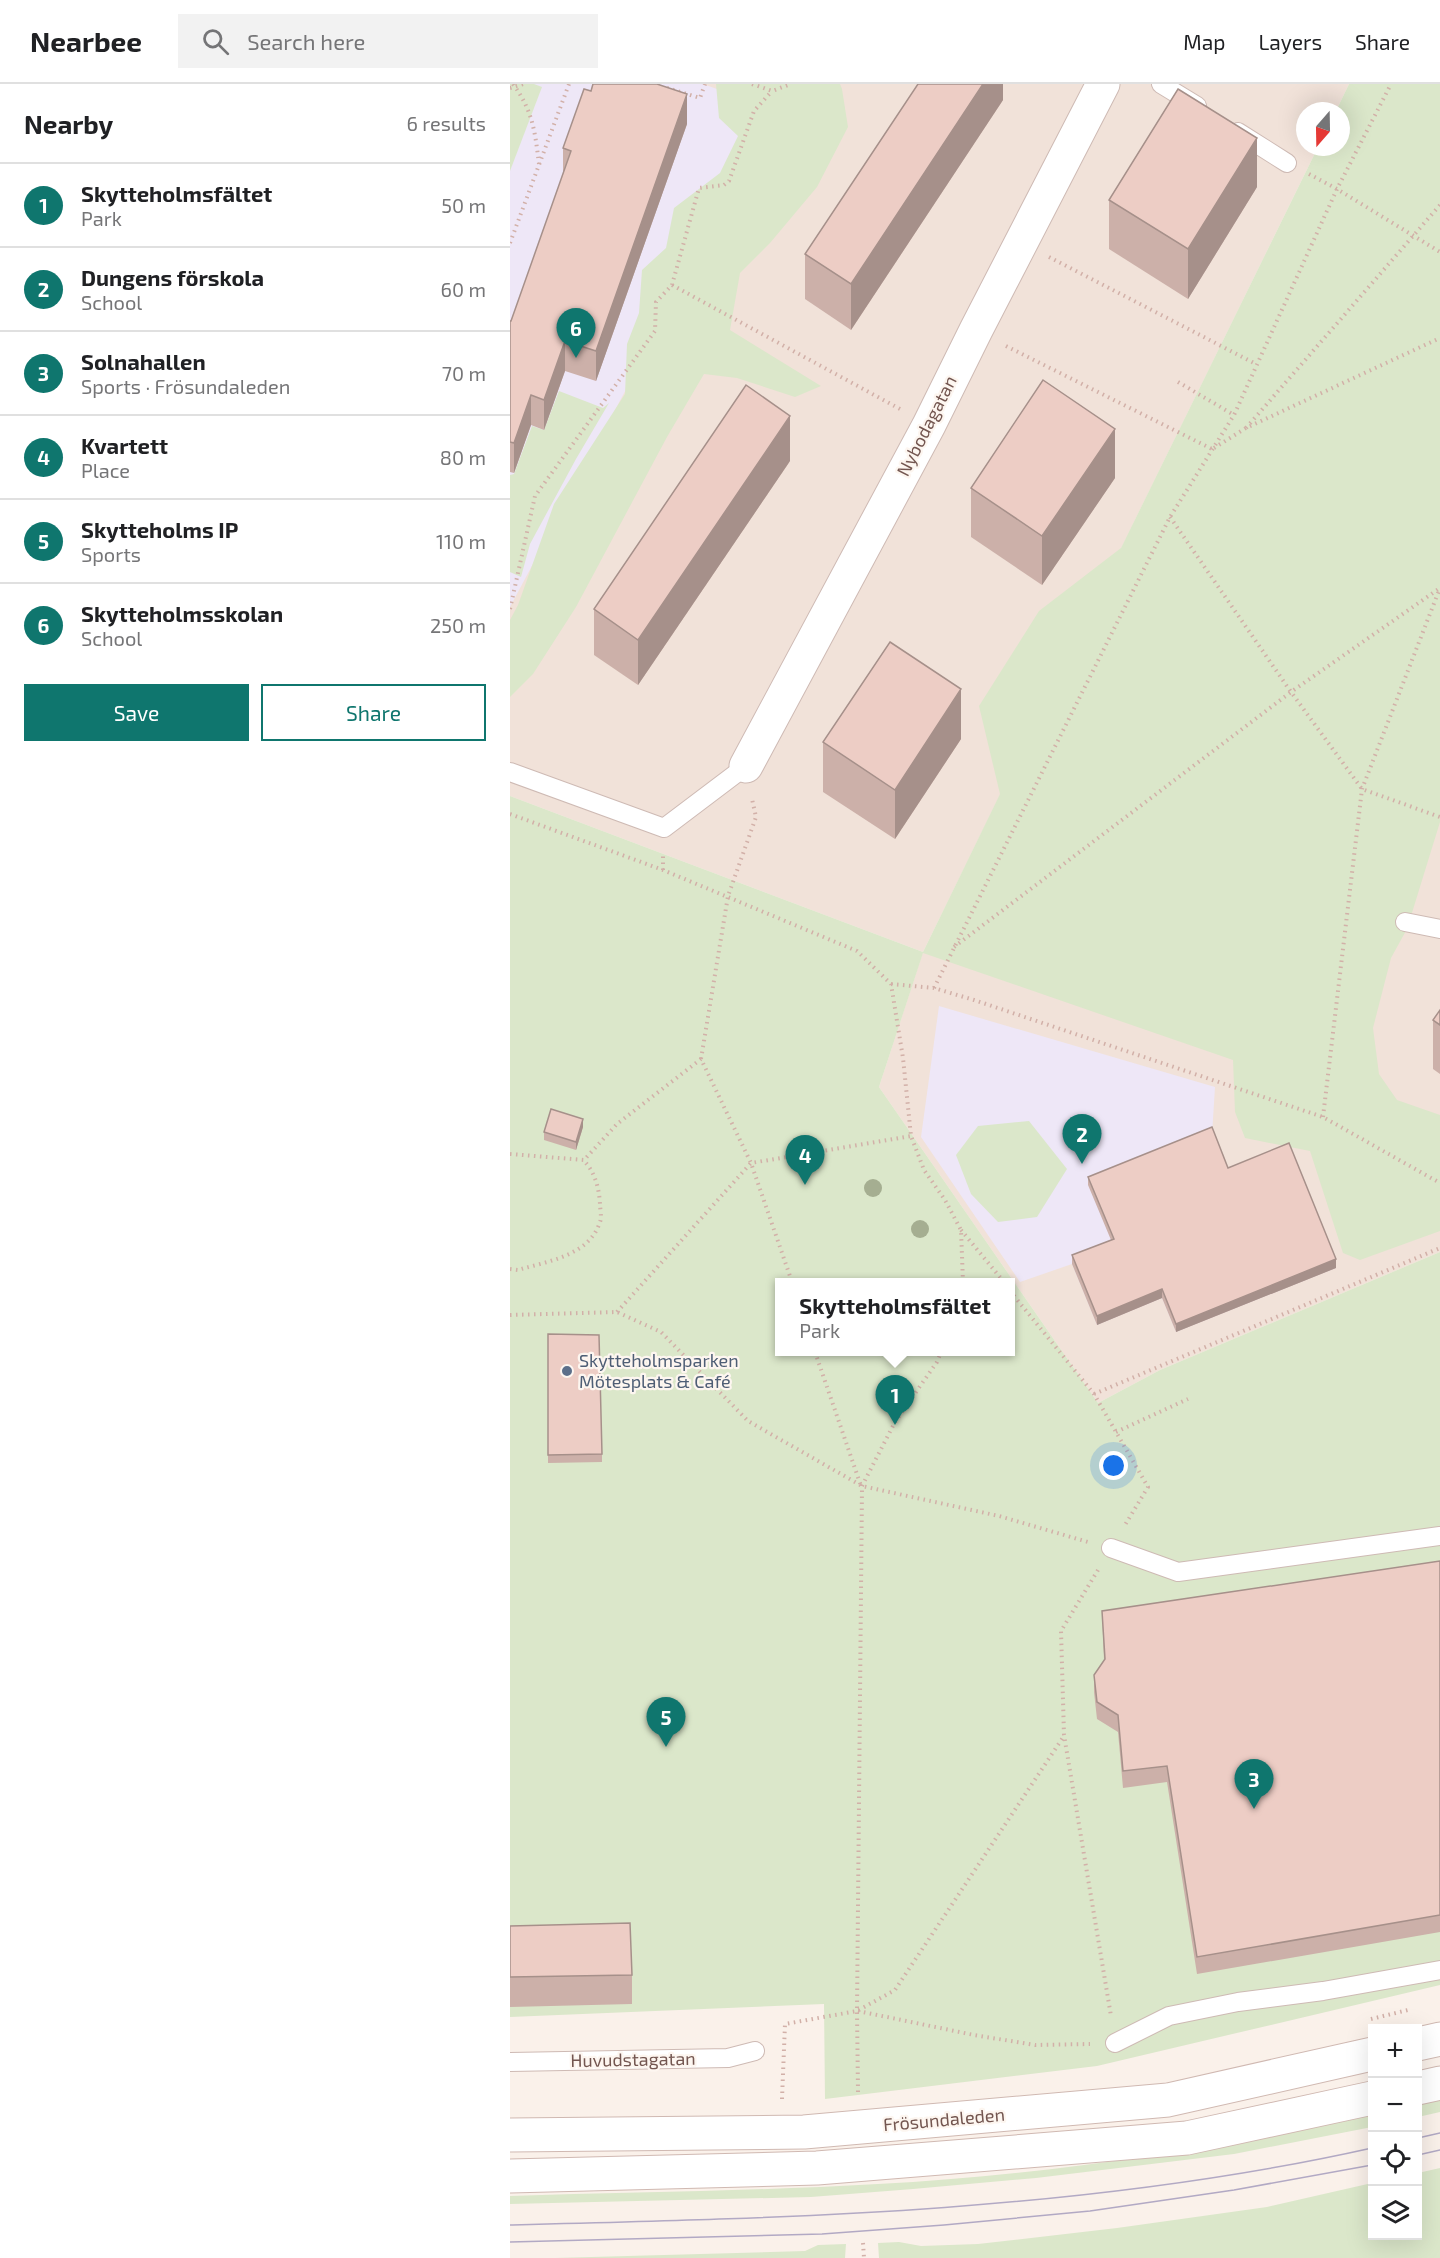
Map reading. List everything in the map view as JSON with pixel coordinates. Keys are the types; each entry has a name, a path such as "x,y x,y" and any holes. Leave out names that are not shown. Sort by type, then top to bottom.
{"main road":[{"name":"Nybodagatan","path":"746,766 930,425 976,330 1103,84"},
{"path":"1422,2043 1440,2039"},
{"name":"Frösundaleden","path":"510,2135 804,2132 1168,2100 1368,2055"},
{"path":"1422,2087 1440,2083"},
{"name":"Frösundaleden","path":"510,2176 817,2168 1187,2138 1368,2099"}],"lane":[{"path":"1161,84 1287,163"},
{"path":"510,772 664,828 746,766"},
{"path":"1405,922 1440,929"},
{"path":"1111,1548 1178,1572 1440,1536"},
{"path":"1115,2043 1169,2016 1238,2002 1323,1991 1440,1970"},
{"name":"Huvudstagatan","path":"510,2062 728,2058 755,2051"}],"path":[{"path":"523,84 513,86 526,102 534,125 539,164"},
{"path":"510,243 569,84"},
{"path":"659,86 700,98 705,84"},
{"path":"752,84 772,91"},
{"path":"510,609 535,496 655,331 656,302 672,285 699,188 724,185 729,181 754,111 772,91 791,84"},
{"path":"934,988 1170,517 1234,415 1337,189 1390,84"},
{"path":"1287,163 1337,189 1440,252"},
{"path":"1246,428 1440,205"},
{"path":"1022,243 1256,364"},
{"path":"672,285 930,425"},
{"path":"976,330 1212,449"},
{"path":"1212,449 1246,428 1440,338"},
{"path":"1179,382 1234,415"},
{"path":"1170,517 1291,692 1362,789 1440,817"},
{"path":"953,948 1291,692 1440,588"},
{"path":"1323,1117 1362,789 1440,588"},
{"path":"746,766 756,817 728,896 701,1059 751,1163 791,1278"},
{"path":"510,814 728,896 857,951 891,984 903,1058 911,1136 924,1170 945,1200 961,1230 1001,1278"},
{"path":"891,984 934,988 1323,1117 1440,1183"},
{"path":"584,1160 617,1124 701,1059"},
{"path":"617,1312 751,1163 911,1136"},
{"path":"510,1154 584,1160 590,1167 600,1192 601,1221 590,1240 571,1254 518,1270 510,1269"},
{"path":"961,1230 963,1278"},
{"path":"1015,1296 1094,1394 1440,1248"},
{"path":"510,1315 617,1312 661,1332 748,1421 862,1486 999,1516 1111,1548"},
{"path":"816,1356 862,1486 858,2092"},
{"path":"862,1486 895,1422 939,1356"},
{"path":"1116,1432 1188,1399"},
{"path":"782,2104 785,2024 857,2011 895,1990 1064,1735 1115,2043 1035,2045 857,2011"},
{"path":"864,2243 864,2258"}],"shaded area":[{"path":"510,84 1349,84 1340,102 1296,102 1296,156 1314,156 923,952 510,796"},
{"path":"510,84 703,84 775,110 510,607"},
{"path":"1440,768 1440,1252 1160,1370 1098,1403 1015,1283 1015,1278 1011,1278 879,1087 923,952"},
{"path":"939,1006 1215,1087 1212,1135 1228,1176 1336,1268 1176,1332 1162,1298 1097,1325 1072,1264 1020,1282 921,1137"}],"green space":[{"path":"510,84 534,84 542,87 510,171"},
{"path":"716,84 840,84 842,89 848,127 817,187 770,243 740,273 730,330 821,386 795,397 737,378 704,374 667,437 576,607 533,674 510,697 510,620 518,605 554,504 625,394 627,344 639,313 642,270 666,248 674,208 720,173 738,136 719,118"},
{"path":"1349,84 1440,84 1440,822 1407,929 1391,958 1373,1028 1379,1074 1397,1100 1440,1115 1440,1231 1360,1260 1343,1253 1310,1151 1245,1138 1235,1112 1233,1060 923,953 879,1087 1011,1278 775,1278 775,1356 1015,1356 1015,1283 1098,1403 1160,1370 1440,1252 1440,1985 1097,2066 825,2099 824,2004 510,2017 510,796 923,952 1000,794 979,706 1039,611 1121,548 1314,156 1350,156 1350,102 1340,102"},
{"path":"559,391 603,408 609,403 530,544 521,577 510,572 510,475 514,474 532,426 544,430"},
{"path":"1029,1121 1067,1169 1037,1217 998,1222 971,1194 956,1155 978,1126"},
{"path":"1440,2099 1440,2112 1422,2116 1422,2103"},
{"path":"1368,2116 1368,2128 1234,2154 1036,2178 811,2197 510,2204 510,2196 740,2190 940,2180 1126,2159 1311,2128"},
{"path":"1440,2168 1440,2258 879,2258 878,2243 899,2242 921,2246 978,2244 1117,2228 1267,2207 1368,2184 1368,2240 1422,2240 1422,2172"},
{"path":"846,2244 845,2258 555,2258 805,2251 818,2245"}],"building":[{"path":"593,84 657,84 687,94 596,351 565,341 544,400 531,395 514,443 510,442 510,321 571,151 563,148 584,89 591,91"},
{"path":"918,84 983,84 851,284 805,254"},
{"path":"1178,89 1257,138 1188,249 1109,200"},
{"path":"1043,380 1115,429 1042,536 971,488"},
{"path":"746,385 790,416 638,640 594,609"},
{"path":"890,642 961,689 895,790 823,742"},
{"path":"1440,1010 1440,1025 1433,1020"},
{"path":"551,1109 583,1119 576,1142 544,1132"},
{"path":"1212,1127 1228,1168 1289,1143 1336,1259 1176,1324 1162,1289 1097,1316 1072,1255 1114,1239 1088,1177"},
{"path":"548,1334 599,1335 602,1454 548,1455"},
{"path":"1440,1561 1440,1915 1197,1957 1167,1766 1123,1771 1118,1715 1097,1702 1094,1675 1105,1659 1102,1611"},
{"path":"630,1923 632,1975 510,1977 510,1926"}],"tram line":[{"path":"1422,2137 1440,2133"},
{"path":"510,2225 726,2219 943,2208 1159,2186 1266,2169 1368,2149"},
{"path":"1422,2154 1440,2150"},
{"path":"510,2242 822,2234 944,2225 1090,2211 1234,2190 1368,2166"}],"place":[{"name":"Skytteholmsskolan","path":"576,358"},
{"name":"Dungens förskola","path":"1082,1164"},
{"name":"Kvartett","path":"805,1185"},
{"name":"Skytteholmsparken Mötesplats & Café","path":"567,1371"},
{"name":"Skytteholmsfältet","path":"895,1425"},
{"name":"Skytteholms IP","path":"666,1747"},
{"name":"Solnahallen","path":"1254,1809"}]}
